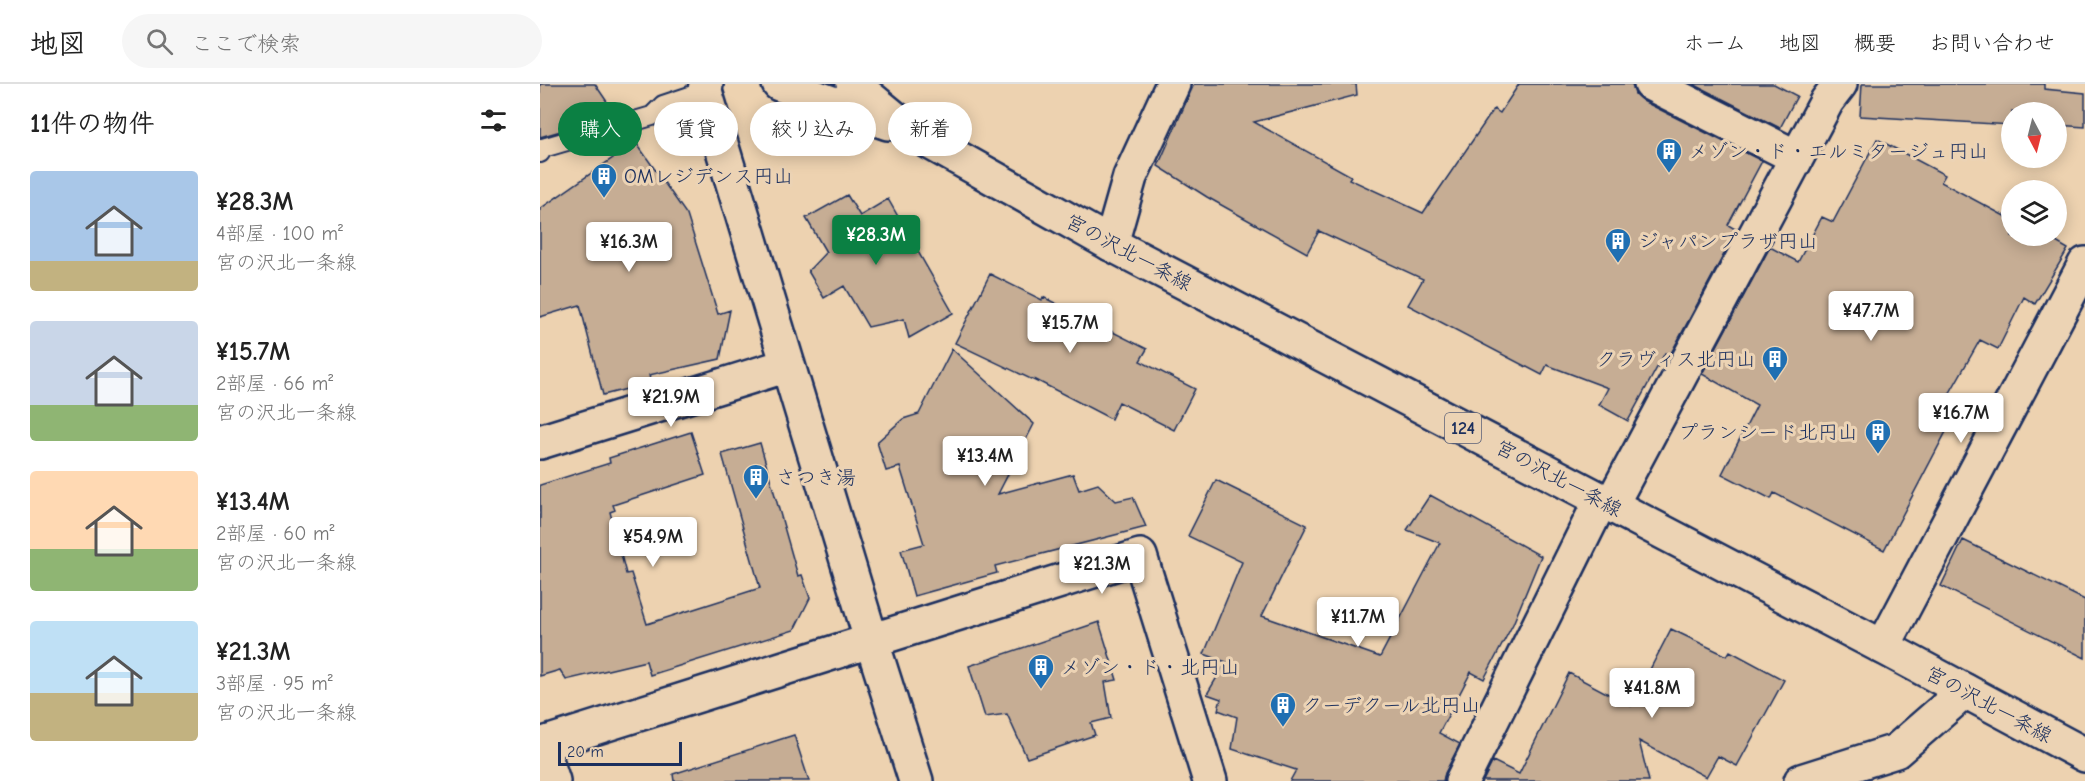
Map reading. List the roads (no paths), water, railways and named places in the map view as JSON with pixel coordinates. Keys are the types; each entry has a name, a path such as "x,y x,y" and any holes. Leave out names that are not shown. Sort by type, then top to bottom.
{"street":[{"path":"779,84 888,123"},
{"name":"宮の沢北一条線","path":"853,84 888,113"},
{"path":"1111,244 1130,177 1173,84"},
{"path":"1651,84 1796,157"},
{"path":"1462,781 1606,502 1827,101 1840,84"},
{"path":"706,88 788,365 916,781"},
{"name":"宮の沢北一条線","path":"954,156 1111,244 2085,755"},
{"path":"1883,647 2085,264"},
{"path":"540,442 788,365"},
{"path":"553,781 541,745 1140,556 1210,781"},
{"path":"1801,781 1896,751 1965,691"}],"lane":[{"path":"540,153 543,148 652,116 663,105 706,88"}],"place":[{"name":"メゾン・ド・エルミタージュ円山","path":"1669,174"},
{"name":"OMレジデンス円山","path":"604,199"},
{"name":"ジャパンプラザ円山","path":"1618,264"},
{"name":"クラヴィス北円山","path":"1775,382"},
{"name":"プランシード北円山","path":"1878,455"},
{"name":"さつき湯","path":"756,500"},
{"name":"メゾン・ド・北円山","path":"1041,690"},
{"name":"クーデクール北円山","path":"1283,728"}]}
